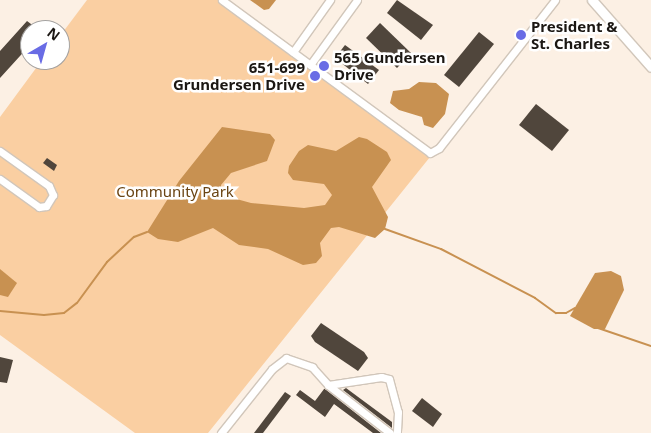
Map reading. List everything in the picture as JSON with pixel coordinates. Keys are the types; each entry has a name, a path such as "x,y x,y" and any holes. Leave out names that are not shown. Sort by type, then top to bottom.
{"street":[{"path":"222,0 426,152 432,152 555,0"},
{"path":"293,52 330,0"},
{"path":"310,65 357,0"},
{"path":"592,0 651,67"},
{"path":"0,151 49,186 53,196 46,206 39,207 0,178"},
{"path":"221,433 272,369 286,358 312,367 328,385 390,433"},
{"path":"328,385 381,377 390,378 398,412 397,433"}],"green space":[{"name":"Community Park","path":"87,0 220,0 430,157 208,433 135,433 0,335 0,117 35,70 70,70 70,23"}],"shaded area":[{"path":"250,0 276,0 269,9 264,10"},
{"path":"419,82 436,83 449,94 445,114 433,128 424,125 422,117 399,110 390,103 393,91 409,89"},
{"path":"222,127 270,134 275,140 267,161 231,173 221,185 222,195 251,203 304,208 325,205 332,195 324,184 293,180 288,173 289,166 299,151 308,145 336,151 359,137 367,139 387,152 391,160 372,187 388,217 385,229 375,238 339,227 331,228 320,243 322,256 316,263 303,265 268,249 239,245 213,228 178,242 158,239 147,232 179,181"},
{"path":"0,269 17,283 8,297 0,295"},
{"path":"611,271 621,276 624,290 605,329 594,329 570,316 595,273"}],"building":[{"path":"397,0 433,25 421,40 387,13"},
{"path":"380,23 411,53 397,68 366,38"},
{"path":"20,29 20,56 0,78 0,51"},
{"path":"479,32 494,44 459,87 444,75"},
{"path":"345,45 379,70 368,84 335,58"},
{"path":"536,104 569,130 552,151 519,125"},
{"path":"47,158 57,165 54,171 43,163"},
{"path":"321,323 364,352 368,358 358,371 315,342 311,336"},
{"path":"0,357 13,360 7,383 0,382"},
{"path":"346,388 392,422 392,428 343,390"},
{"path":"324,389 381,433 373,433 334,404 325,417 296,395 300,390 315,401"},
{"path":"285,392 291,396 263,433 254,433"},
{"path":"422,398 442,414 433,427 412,411"}],"waterway":[{"path":"385,229 441,249 535,298 556,313 566,313 575,308"},
{"path":"0,311 44,315 64,313 77,303 107,262 134,237 147,232"},
{"path":"598,328 651,346"}],"place":[{"name":"President & St. Charles","path":"521,35"},
{"name":"565 Gundersen Drive","path":"324,66"},
{"name":"651-699 Grundersen Drive","path":"315,76"}]}
